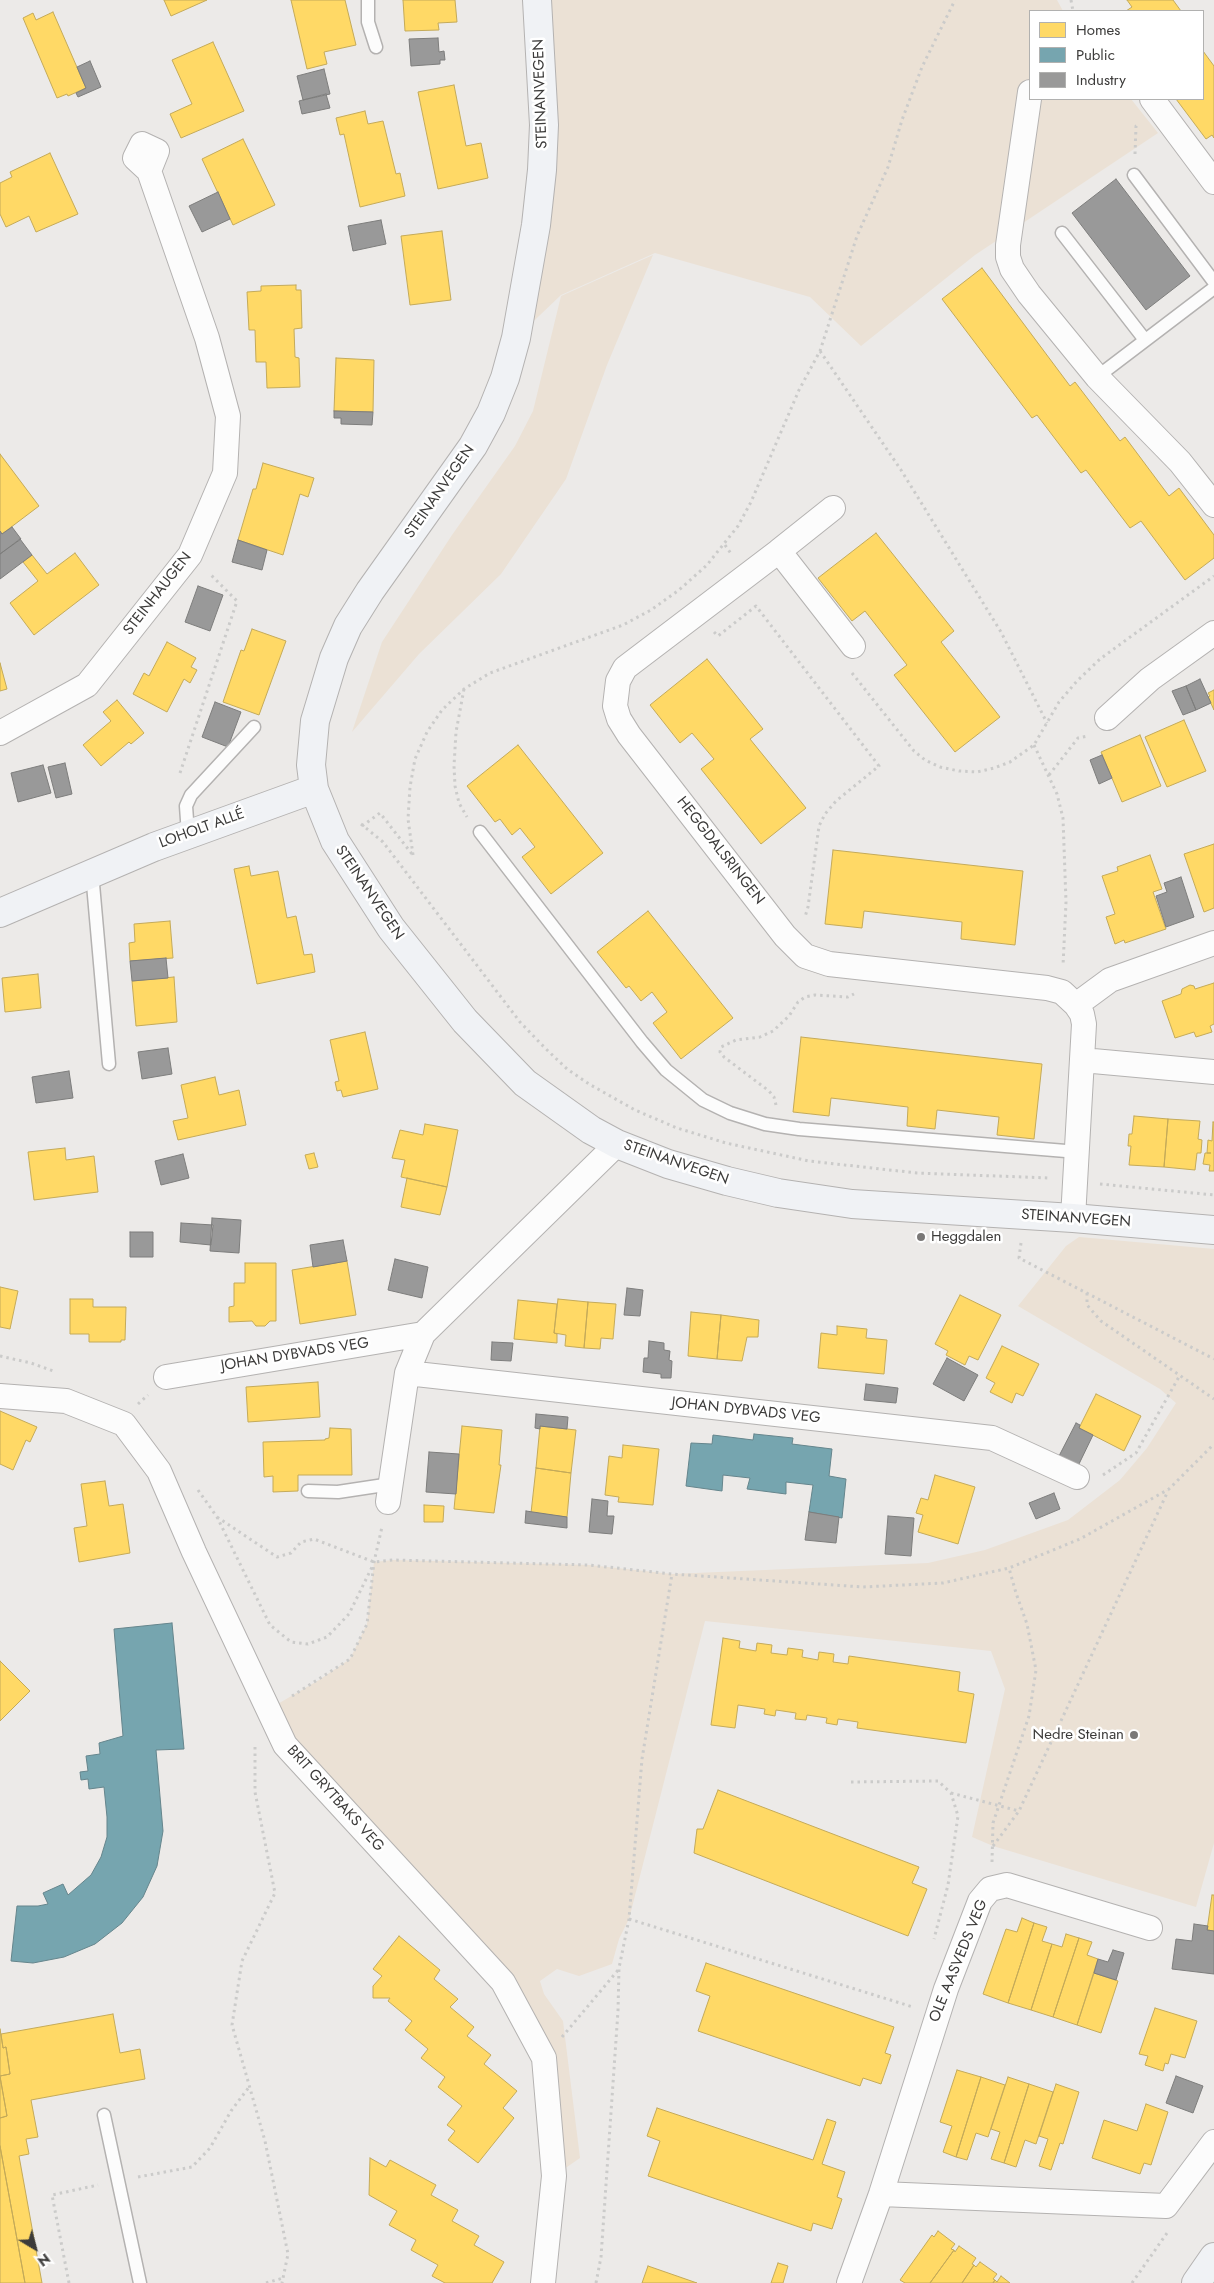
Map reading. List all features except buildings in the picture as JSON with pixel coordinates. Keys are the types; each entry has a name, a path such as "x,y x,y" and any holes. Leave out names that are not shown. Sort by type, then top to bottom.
{"main road":[{"name":"STEINANVEGEN","path":"537,0 544,125 542,170 524,295 505,378 491,413 473,446 348,626 334,658 315,721 311,765 314,789 335,842 355,876 391,928 465,1022 525,1083 591,1130 617,1144 727,1182 778,1193 852,1204 1074,1218 1214,1230"},
{"name":"LOHOLT ALLÉ","path":"0,913 188,834 314,789"},
{"path":"1196,2283 1214,2257"}],"street":[{"path":"1029,99 1008,245 1008,257 1012,269 1019,282 1097,377 1180,462 1214,505"},
{"path":"1153,100 1214,182"},
{"name":"STEINHAUGEN","path":"0,733 87,685 190,555 226,473 228,416 207,338 149,171"},
{"name":"HEGGDALSRINGEN","path":"833,508 625,668 618,681 615,706 619,719 785,936 805,956 815,961 860,967 1047,988 1069,999"},
{"path":"779,550 853,646"},
{"path":"1108,718 1150,678 1214,633"},
{"path":"1074,1218 1084,1024 1082,1014 1069,999 1110,980 1214,943"},
{"path":"1082,1060 1214,1072"},
{"path":"389,1493 407,1373 423,1334 617,1144"},
{"name":"JOHAN DYBVADS VEG","path":"166,1376 423,1334"},
{"name":"JOHAN DYBVADS VEG","path":"407,1373 992,1438 1077,1477"},
{"path":"0,1396 66,1401 124,1424"},
{"name":"BRIT GRYTBAKS VEG","path":"124,1424 159,1471 194,1552 285,1745 503,1982 544,2058 554,2176 543,2283"},
{"name":"OLE AASVEDS VEG","path":"849,2283 881,2194 937,2014 980,1901 990,1888 1007,1886 1150,1928"},
{"path":"881,2194 1166,2206 1214,2142"}],"lane":[{"path":"368,0 368,22 376,47"},
{"path":"1134,174 1214,282"},
{"path":"1062,233 1145,340"},
{"path":"1097,377 1214,288"},
{"path":"188,834 186,806 191,795 254,727"},
{"path":"480,832 642,1042 666,1070 703,1100 730,1113 772,1125 1078,1152"},
{"path":"92,873 109,1064"},
{"path":"308,1491 389,1493"},
{"path":"104,2116 140,2283"}],"path":[{"path":"362,826 380,813 413,855 408,819 410,787 415,760 427,732 442,710 464,689 490,673 624,625 651,610 679,590 707,565 738,526 751,502 799,390 820,351 857,236 888,167 902,120 922,67 956,0"},
{"path":"1134,174 1136,126"},
{"path":"820,351 901,470 991,616 1047,723"},
{"path":"180,775 237,601 190,555"},
{"path":"853,646 849,669 914,751 925,760 940,767 977,772 1010,762 1034,745 1059,702 1100,659 1214,576"},
{"path":"699,611 718,636 756,606 879,766 836,801 825,814 819,826 805,918 785,936"},
{"path":"464,689 456,732 455,786 464,813 480,832"},
{"path":"1049,775 1078,738 1095,734 1108,718"},
{"path":"1034,745 1057,794 1063,818 1069,999"},
{"path":"772,1125 776,1104 774,1097 724,1057 720,1052 721,1047 736,1040 760,1037 773,1031 783,1023 798,1002 805,997 815,995 848,997 853,995 856,992 860,967"},
{"path":"1023,1178 1052,1178 1110,1186 1214,1195"},
{"path":"1019,1258 1214,1359"},
{"path":"1087,1292 1087,1305 1102,1321 1214,1399"},
{"path":"1077,1477 1104,1475 1136,1453 1180,1375"},
{"path":"124,1424 136,1407 166,1376"},
{"path":"374,1562 349,1614 327,1637 308,1644 290,1642 270,1625 217,1517 277,1557 291,1553 301,1542 314,1539 374,1562 393,1560 589,1565 672,1574 863,1587 943,1583 1009,1568 1080,1539 1169,1489 1214,1444"},
{"path":"993,1846 1019,1811 1169,1489"},
{"path":"282,2283 288,2254 265,2141 232,2025 242,1961 275,1893 255,1792 255,1729 269,1709 319,1680 350,1659 367,1624 374,1562 389,1493"},
{"path":"990,1888 994,1824 1029,1716 1036,1670 1027,1624 1009,1568"},
{"path":"596,2283 601,2247 618,2011 619,1968 629,1919 642,1759 672,1574"},
{"path":"851,1782 938,1781 951,1793 1019,1811"},
{"path":"932,1947 948,1884 958,1816 951,1793"},
{"path":"629,1919 937,2014"},
{"path":"544,2058 619,1968"},
{"path":"69,2283 52,2195 192,2167 210,2148 232,2111 250,2087"},
{"path":"266,2283 283,2277"}],"shaded area":[{"path":"537,0 1057,0 1062,10 1029,10 1029,100 1132,100 1158,133 975,255 861,346 810,297 655,253 561,295 516,338 525,295"},
{"path":"653,255 607,365 566,479 501,574 419,654 352,732 382,642 452,535 515,446 533,411 561,296"},
{"path":"1079,1237 1214,1249 1214,1843 1196,1907 993,1846 972,1837 1005,1689 991,1651 705,1621 629,1919 619,1939 612,1964 579,1976 557,1969 540,1981 544,1994 563,2021 580,2158 554,2176 544,2058 503,1982 269,1709 319,1680 350,1659 367,1624 374,1562 393,1560 589,1565 672,1574 928,1563 985,1550 1068,1520 1120,1480 1147,1448 1176,1403 1160,1389 1018,1306 1066,1246"}],"place":[{"name":"Heggdalen","path":"921,1237"},
{"name":"Nedre Steinan","path":"1134,1735"}]}
